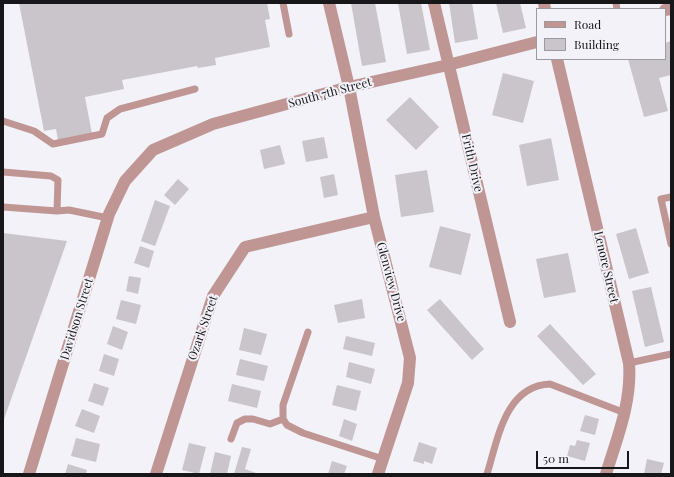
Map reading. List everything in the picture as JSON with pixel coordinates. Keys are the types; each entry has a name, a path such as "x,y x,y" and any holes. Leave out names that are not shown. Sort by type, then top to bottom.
{"street":[{"name":"Glenview Drive","path":"329,3 349,87 374,217 410,358 408,383 378,474"},
{"name":"Frith Drive","path":"434,3 510,322"},
{"name":"South 7th Street","path":"134,169 153,150 213,124 349,87 448,65 536,42"},
{"name":"Lenore Street","path":"557,60 629,363 630,378 625,413 606,474"},
{"name":"Davidson Street","path":"29,474 108,218 125,180 134,169"},
{"name":"Ozark Street","path":"156,474 213,296 245,247 374,217"}],"lane":[{"path":"283,3 289,34"},
{"path":"3,121 34,131 53,144 102,134 107,118 120,109 195,89"},
{"path":"3,172 51,176 58,180 57,211"},
{"path":"671,197 661,199 671,244"},
{"path":"3,207 57,211 69,210 108,218"},
{"path":"308,332 283,405 283,419 286,425 303,433 383,459"},
{"path":"629,363 671,354"},
{"path":"487,474 507,412 517,397 538,384 550,384 625,413"},
{"path":"230,439 237,423 245,419 270,424 283,419"}],"building":[{"path":"19,3 267,3 270,19 265,20 270,47 215,58 216,65 198,68 197,66 122,80 124,89 85,97 92,134 58,141 56,129 44,131"},
{"path":"351,3 375,3 386,62 362,66"},
{"path":"398,3 421,3 430,50 407,54"},
{"path":"449,3 472,3 478,39 455,43"},
{"path":"496,3 520,3 526,28 503,33"},
{"path":"671,41 671,75 659,78 668,111 644,117 628,60 666,60 666,43"},
{"path":"503,73 534,81 523,123 492,115"},
{"path":"410,97 439,127 416,150 386,120"},
{"path":"324,137 328,158 306,162 302,141"},
{"path":"551,138 559,180 527,186 519,145"},
{"path":"280,145 285,164 264,169 260,150"},
{"path":"427,170 434,212 401,217 395,175"},
{"path":"334,174 338,195 324,198 320,177"},
{"path":"178,179 189,189 175,205 164,195"},
{"path":"155,200 170,206 155,246 141,241"},
{"path":"440,226 471,234 461,275 429,267"},
{"path":"636,228 649,273 629,279 616,234"},
{"path":"3,233 67,241 3,422"},
{"path":"140,246 154,251 149,268 134,263"},
{"path":"568,253 576,292 544,298 536,259"},
{"path":"129,276 141,278 138,294 126,291"},
{"path":"651,287 664,342 645,347 632,291"},
{"path":"362,299 365,318 338,323 334,305"},
{"path":"440,299 484,349 472,360 427,310"},
{"path":"121,300 141,305 136,324 116,319"},
{"path":"550,324 596,374 583,385 537,336"},
{"path":"113,326 128,332 122,350 107,344"},
{"path":"244,328 267,334 261,355 239,350"},
{"path":"346,336 375,343 372,356 343,349"},
{"path":"104,354 119,359 114,376 99,371"},
{"path":"240,359 268,366 264,381 236,375"},
{"path":"349,362 375,369 371,384 346,377"},
{"path":"94,383 109,388 103,406 88,401"},
{"path":"232,384 261,391 257,408 228,401"},
{"path":"337,385 361,391 356,411 332,405"},
{"path":"82,409 100,416 94,433 75,426"},
{"path":"585,415 599,419 595,435 580,431"},
{"path":"344,419 357,424 352,441 339,436"},
{"path":"76,438 100,444 96,462 71,456"},
{"path":"577,440 590,443 585,461 567,456 570,445 575,446"},
{"path":"419,442 437,448 432,464 424,461 424,464 413,461"},
{"path":"189,443 206,447 199,474 182,470"},
{"path":"242,447 251,449 245,469 256,474 234,474"},
{"path":"215,452 231,456 227,474 210,474"},
{"path":"647,459 664,463 661,474 644,474"},
{"path":"332,461 347,466 344,474 328,474"},
{"path":"68,464 87,470 86,474 65,474"}]}
